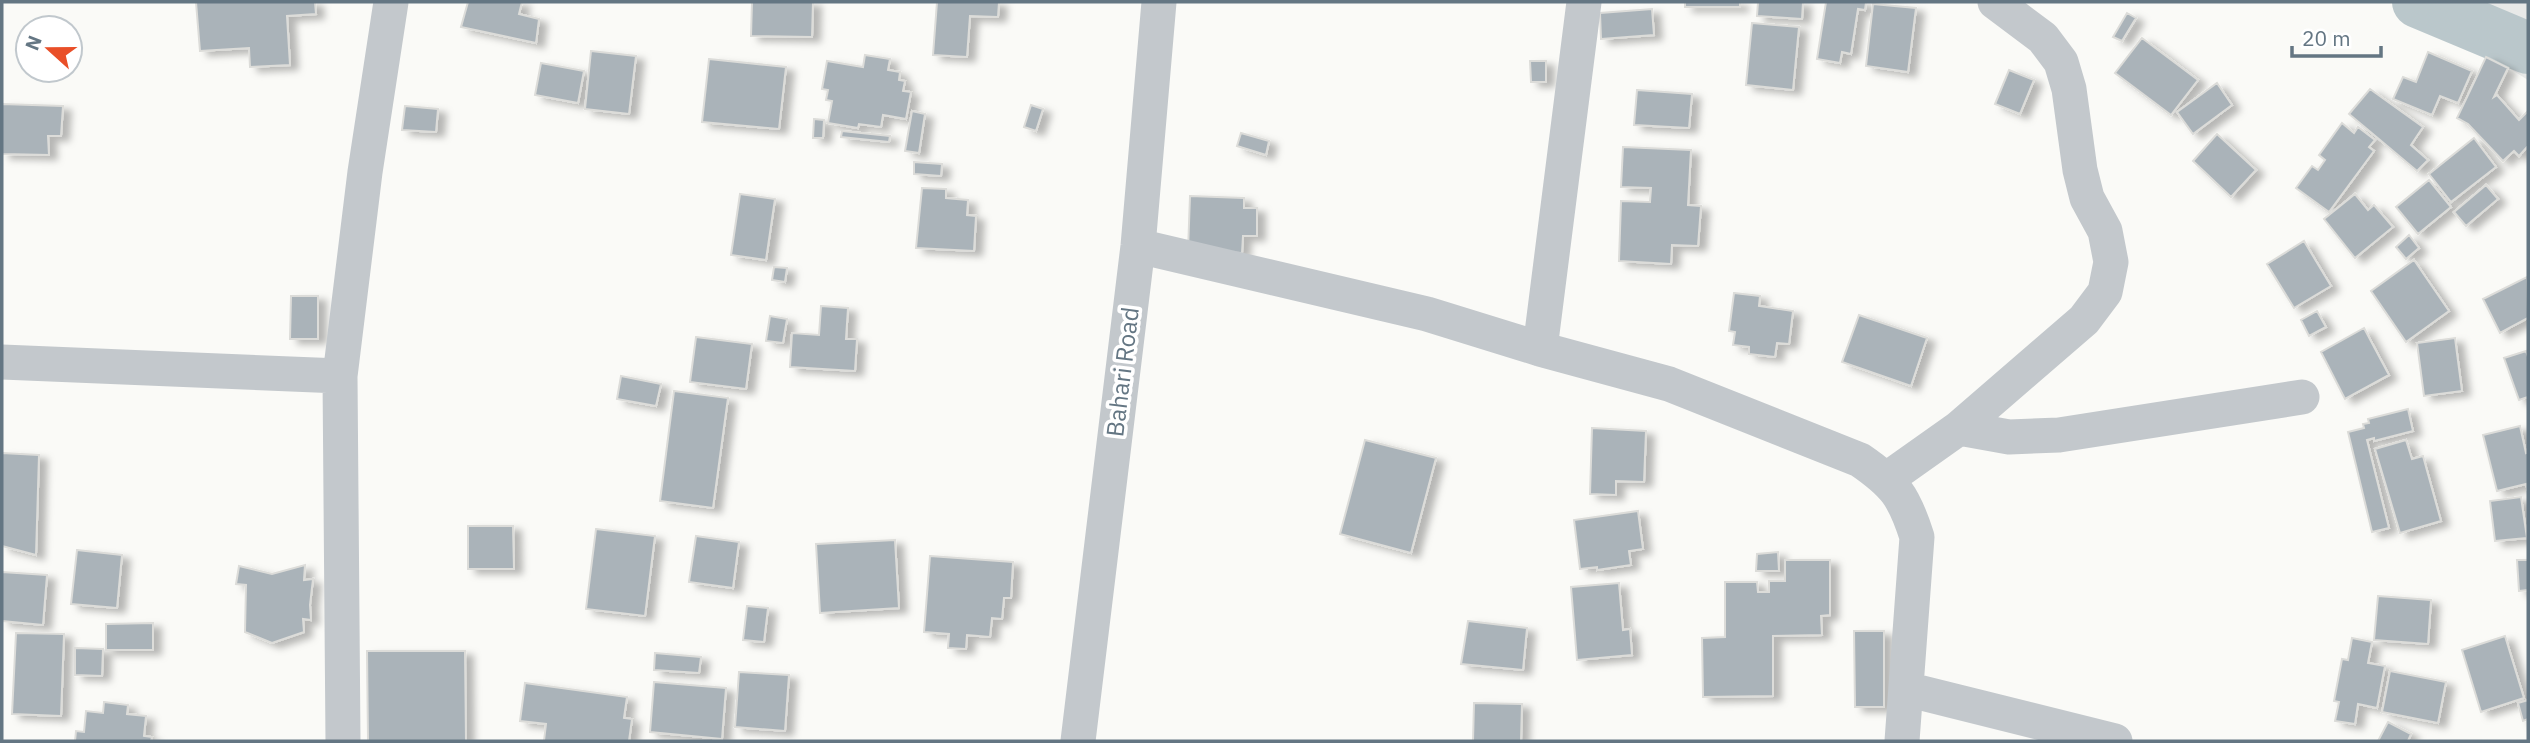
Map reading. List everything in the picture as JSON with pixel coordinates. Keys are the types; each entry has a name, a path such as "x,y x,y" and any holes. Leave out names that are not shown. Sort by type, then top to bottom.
{"street":[{"path":"343,741 340,376 365,172 391,2"},
{"name":"Bahari Road","path":"1078,741 1138,246 1159,2"},
{"path":"1540,349 1584,2"},
{"path":"1887,479 1959,428 2084,320 2105,292 2111,262 2105,231 2084,189 2069,89 2061,62 2043,38 1995,2"},
{"path":"1138,246 1427,314 1540,349 1669,384 1860,460 1887,479 1907,505 1917,537 1902,741"},
{"path":"2,362 340,376"},
{"path":"1959,428 2010,437 2059,436 2302,397"},
{"path":"1906,689 2115,741"}],"shaded area":[{"path":"2403,2 2528,2 2528,80"}],"building":[{"path":"196,2 315,2 316,14 287,16 290,65 250,67 249,48 200,51"},
{"path":"468,2 522,2 519,14 539,19 536,43 461,27"},
{"path":"752,2 813,2 812,37 751,36"},
{"path":"937,2 999,2 998,17 970,16 967,57 933,55"},
{"path":"1685,2 1740,2 1740,7 1685,7"},
{"path":"1758,2 1803,2 1802,19 1757,16"},
{"path":"1826,2 1866,2 1865,10 1858,9 1851,54 1842,52 1840,63 1817,59"},
{"path":"1873,4 1916,8 1908,72 1866,66"},
{"path":"1652,9 1654,35 1601,39 1600,13"},
{"path":"2127,13 2136,18 2122,41 2113,37"},
{"path":"1752,23 1799,27 1793,90 1746,85"},
{"path":"2142,38 2198,80 2171,115 2115,73"},
{"path":"591,51 636,56 629,114 585,109"},
{"path":"2428,52 2472,71 2458,103 2440,96 2432,115 2393,99 2403,77 2416,82"},
{"path":"865,55 890,59 888,70 900,72 899,80 905,81 903,91 911,92 906,119 883,115 881,127 859,124 858,128 828,123 832,101 826,100 828,90 822,89 827,61 863,67"},
{"path":"2486,57 2508,68 2494,97 2497,95 2519,120 2528,111 2528,146 2519,156 2514,151 2503,161 2468,124 2457,118"},
{"path":"709,59 786,67 779,129 702,122"},
{"path":"1530,61 1546,61 1546,82 1531,82"},
{"path":"541,63 584,71 578,103 535,95"},
{"path":"2009,70 2034,80 2020,114 1995,104"},
{"path":"2217,83 2232,105 2193,134 2177,112"},
{"path":"2370,89 2423,127 2411,145 2428,160 2417,171 2349,114"},
{"path":"1637,90 1692,94 1689,128 1634,125"},
{"path":"2,104 63,106 61,136 48,136 49,155 2,154"},
{"path":"1031,105 1043,109 1036,131 1024,127"},
{"path":"405,106 438,109 436,132 402,130"},
{"path":"912,111 925,114 919,153 905,151"},
{"path":"814,119 824,120 823,138 813,138"},
{"path":"2342,123 2354,133 2358,127 2375,140 2369,147 2374,151 2329,212 2296,188 2312,166 2318,170 2325,160 2319,155"},
{"path":"842,131 890,136 889,142 841,137"},
{"path":"1241,133 1269,141 1266,155 1237,146"},
{"path":"2217,134 2256,170 2231,197 2193,161"},
{"path":"2474,138 2496,167 2451,202 2429,174"},
{"path":"1623,147 1691,150 1688,205 1701,206 1698,246 1672,245 1671,264 1619,261 1621,201 1650,202 1651,188 1621,187"},
{"path":"914,162 942,164 941,176 914,174"},
{"path":"2429,180 2451,207 2418,234 2396,207"},
{"path":"2486,185 2498,199 2466,226 2454,212"},
{"path":"922,188 946,189 946,198 968,200 967,215 976,216 974,251 916,248"},
{"path":"740,194 775,199 766,260 731,255"},
{"path":"2355,194 2368,210 2374,205 2393,227 2355,258 2324,219"},
{"path":"1190,196 1244,198 1244,208 1257,208 1257,236 1243,236 1242,253 1188,251"},
{"path":"2409,235 2419,248 2406,259 2396,247"},
{"path":"2304,241 2331,286 2294,308 2267,264"},
{"path":"2414,260 2449,311 2406,342 2371,291"},
{"path":"774,267 787,268 785,282 772,280"},
{"path":"2527,277 2528,318 2500,333 2483,299"},
{"path":"1734,293 1760,296 1759,306 1793,311 1789,344 1777,343 1775,357 1749,354 1749,347 1733,345 1735,332 1729,331"},
{"path":"291,296 318,296 318,339 290,339"},
{"path":"821,306 848,308 846,339 857,339 855,371 790,367 792,333 819,335"},
{"path":"2317,311 2326,327 2309,336 2301,320"},
{"path":"1859,315 1927,338 1911,386 1842,362"},
{"path":"770,316 787,319 783,343 766,341"},
{"path":"2364,328 2389,375 2345,399 2321,352"},
{"path":"696,337 752,344 746,389 690,382"},
{"path":"2455,338 2462,391 2424,396 2417,343"},
{"path":"2526,351 2528,397 2519,400 2504,358"},
{"path":"621,376 661,384 656,406 617,399"},
{"path":"674,391 728,398 713,508 660,501"},
{"path":"2408,409 2413,431 2374,441 2374,438 2367,440 2389,528 2372,532 2348,432 2364,428 2363,424 2369,423 2368,419"},
{"path":"2520,426 2526,453 2528,452 2528,491 2526,484 2497,491 2483,435"},
{"path":"1592,428 1646,431 1644,482 1616,481 1616,495 1590,494"},
{"path":"1365,440 1436,458 1411,553 1340,534"},
{"path":"2406,440 2412,459 2423,456 2441,521 2400,533 2375,449"},
{"path":"2,453 39,455 36,555 2,546"},
{"path":"2521,497 2527,538 2495,541 2490,501"},
{"path":"1638,511 1643,549 1629,551 1631,565 1597,570 1597,567 1580,569 1574,520"},
{"path":"468,526 513,526 514,569 468,569"},
{"path":"596,529 655,536 645,616 586,609"},
{"path":"696,536 739,542 733,588 689,582"},
{"path":"895,540 899,608 820,613 816,544"},
{"path":"77,550 122,555 117,608 71,604"},
{"path":"1778,552 1779,571 1756,571 1757,554"},
{"path":"930,556 1013,562 1011,598 1004,598 1002,619 992,618 990,637 967,635 966,649 948,648 949,634 924,632"},
{"path":"1785,560 1830,560 1830,615 1821,616 1822,635 1773,636 1773,696 1703,697 1702,638 1725,637 1725,582 1757,582 1758,592 1769,592 1769,581 1785,581"},
{"path":"2517,560 2528,560 2528,590 2519,591"},
{"path":"305,565 304,580 313,579 311,620 303,619 304,632 272,643 245,632 246,585 236,584 239,566 272,574"},
{"path":"2,572 47,575 43,625 2,621"},
{"path":"1619,583 1623,630 1630,629 1632,655 1577,660 1571,587"},
{"path":"2378,596 2431,600 2428,644 2374,640"},
{"path":"747,606 768,608 764,642 743,640"},
{"path":"1468,621 1527,628 1523,670 1461,664"},
{"path":"153,623 153,650 106,650 106,624"},
{"path":"1854,631 1884,631 1884,707 1855,707"},
{"path":"16,633 64,634 61,716 12,714"},
{"path":"2505,636 2524,698 2481,712 2462,650"},
{"path":"2352,638 2372,642 2368,663 2385,666 2377,708 2358,704 2355,724 2335,721 2339,702 2334,701 2342,659 2348,660"},
{"path":"75,648 103,649 102,676 75,675"},
{"path":"367,651 465,651 466,741 368,741"},
{"path":"655,653 701,657 699,673 654,670"},
{"path":"2390,671 2446,682 2438,723 2382,712"},
{"path":"739,672 789,675 785,731 735,727"},
{"path":"654,682 726,688 722,739 650,732"},
{"path":"525,683 627,697 624,718 632,719 629,741 544,741 546,724 520,721"},
{"path":"2528,700 2528,719 2523,721 2518,703"},
{"path":"104,702 128,705 127,714 146,716 144,736 152,737 151,741 75,741 76,731 84,732 86,711 103,713"},
{"path":"1474,703 1522,704 1521,741 1473,741"},
{"path":"2388,722 2411,734 2408,741 2378,741"}],"waterway":[{"path":"2418,2 2528,48"}]}
